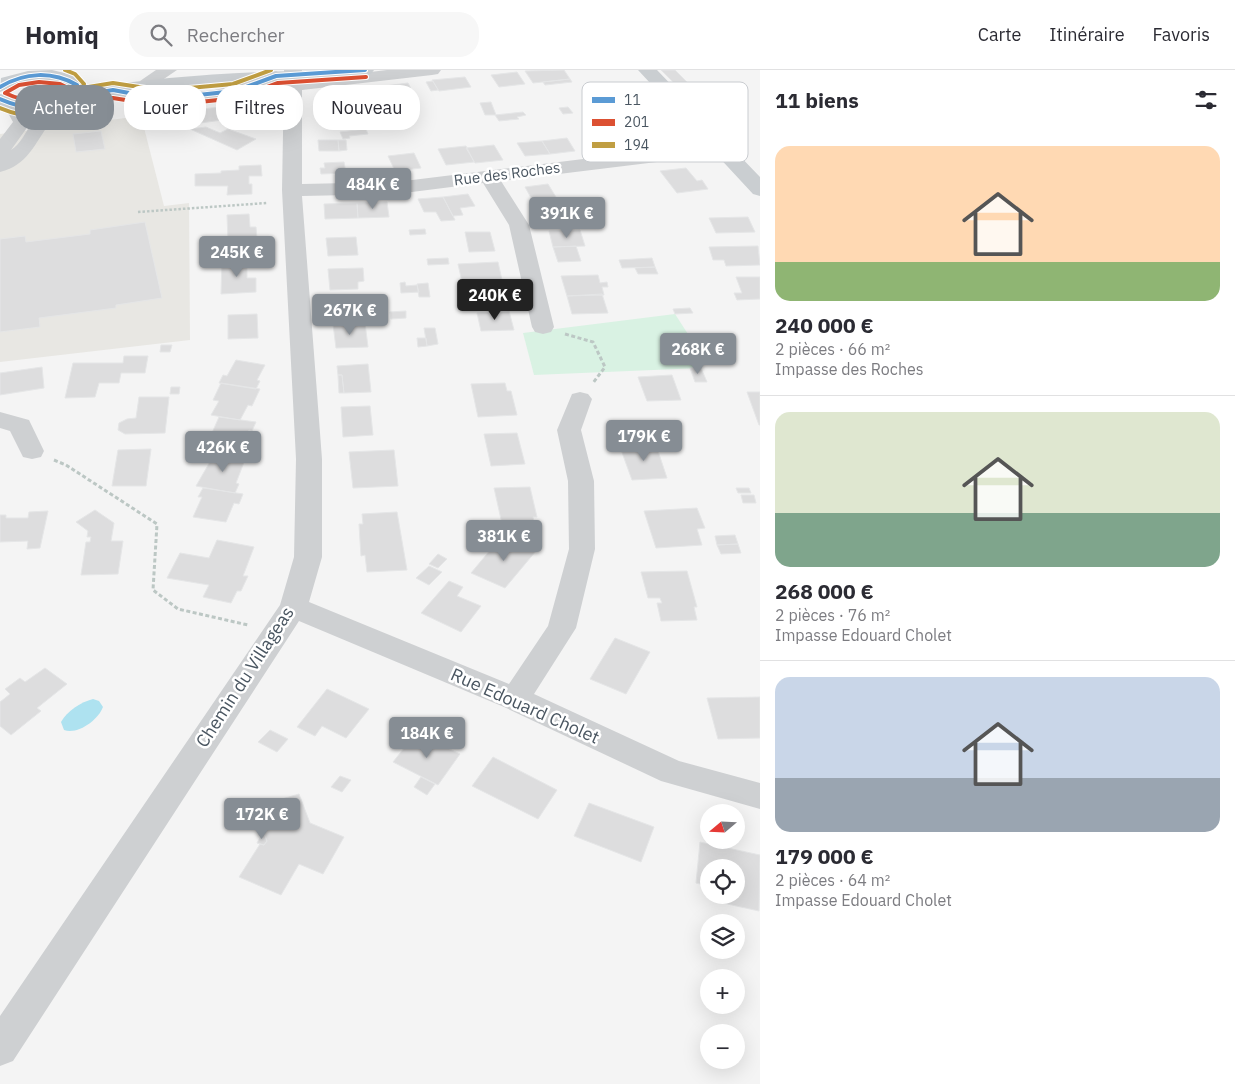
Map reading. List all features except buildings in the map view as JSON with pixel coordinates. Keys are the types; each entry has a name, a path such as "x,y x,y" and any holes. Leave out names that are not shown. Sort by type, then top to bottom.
{"main road":[{"path":"4,97 12,78 30,71 55,73 70,77 149,81 168,74 288,75 365,70"},
{"path":"647,70 659,82"},
{"path":"70,77 77,85"},
{"path":"735,162 760,190"}],"street":[{"path":"114,90 144,96 189,96 234,91 288,75 432,70"},
{"name":"Chemin du Villageas","path":"0,1048 93,906 278,633 293,607 308,557 309,458 293,196 288,75"},
{"path":"0,152 22,122 4,97"},
{"path":"0,166 23,152 36,130"},
{"name":"Rue des Roches","path":"293,196 396,188 605,162"},
{"path":"488,176 519,225 543,327"},
{"path":"515,700 562,628 582,549 581,481 569,430 580,399"},
{"path":"0,420 20,426 32,451"},
{"name":"Rue Edouard Cholet","path":"293,607 515,700 672,772 760,796"}],"path":[{"path":"138,212 293,196"},
{"path":"543,327 593,342 605,367 580,399"},
{"path":"32,451 66,465 157,524 153,590 178,609 278,633"}],"shaded area":[{"path":"124,118 124,130 145,130 164,206 189,203 190,340 0,362 0,134 31,130 114,130 114,119"}],"green space":[{"path":"675,314 695,345 701,368 534,375 523,333"}],"water":[{"path":"93,699 99,701 103,707 97,717 81,728 69,731 64,730 61,722 67,714 84,702"}],"transit line":[{"name":"194","path":"0,108 23,115 36,116 50,115 62,111 72,105 80,96 84,84 75,74 65,70"},
{"name":"194","path":"101,85 113,83 146,88 189,88 233,84 271,70"},
{"name":"11","path":"114,90 145,96 189,96 235,91 276,76 365,70"},
{"name":"11","path":"0,87 18,78 38,75 59,77 77,85 64,101 54,106 32,108 0,99"},
{"name":"201","path":"114,98 144,103 190,103 237,98 278,83 366,77"},
{"name":"201","path":"39,82 60,84 68,88 55,98 38,101 20,99 5,93 19,85 39,82"}]}
